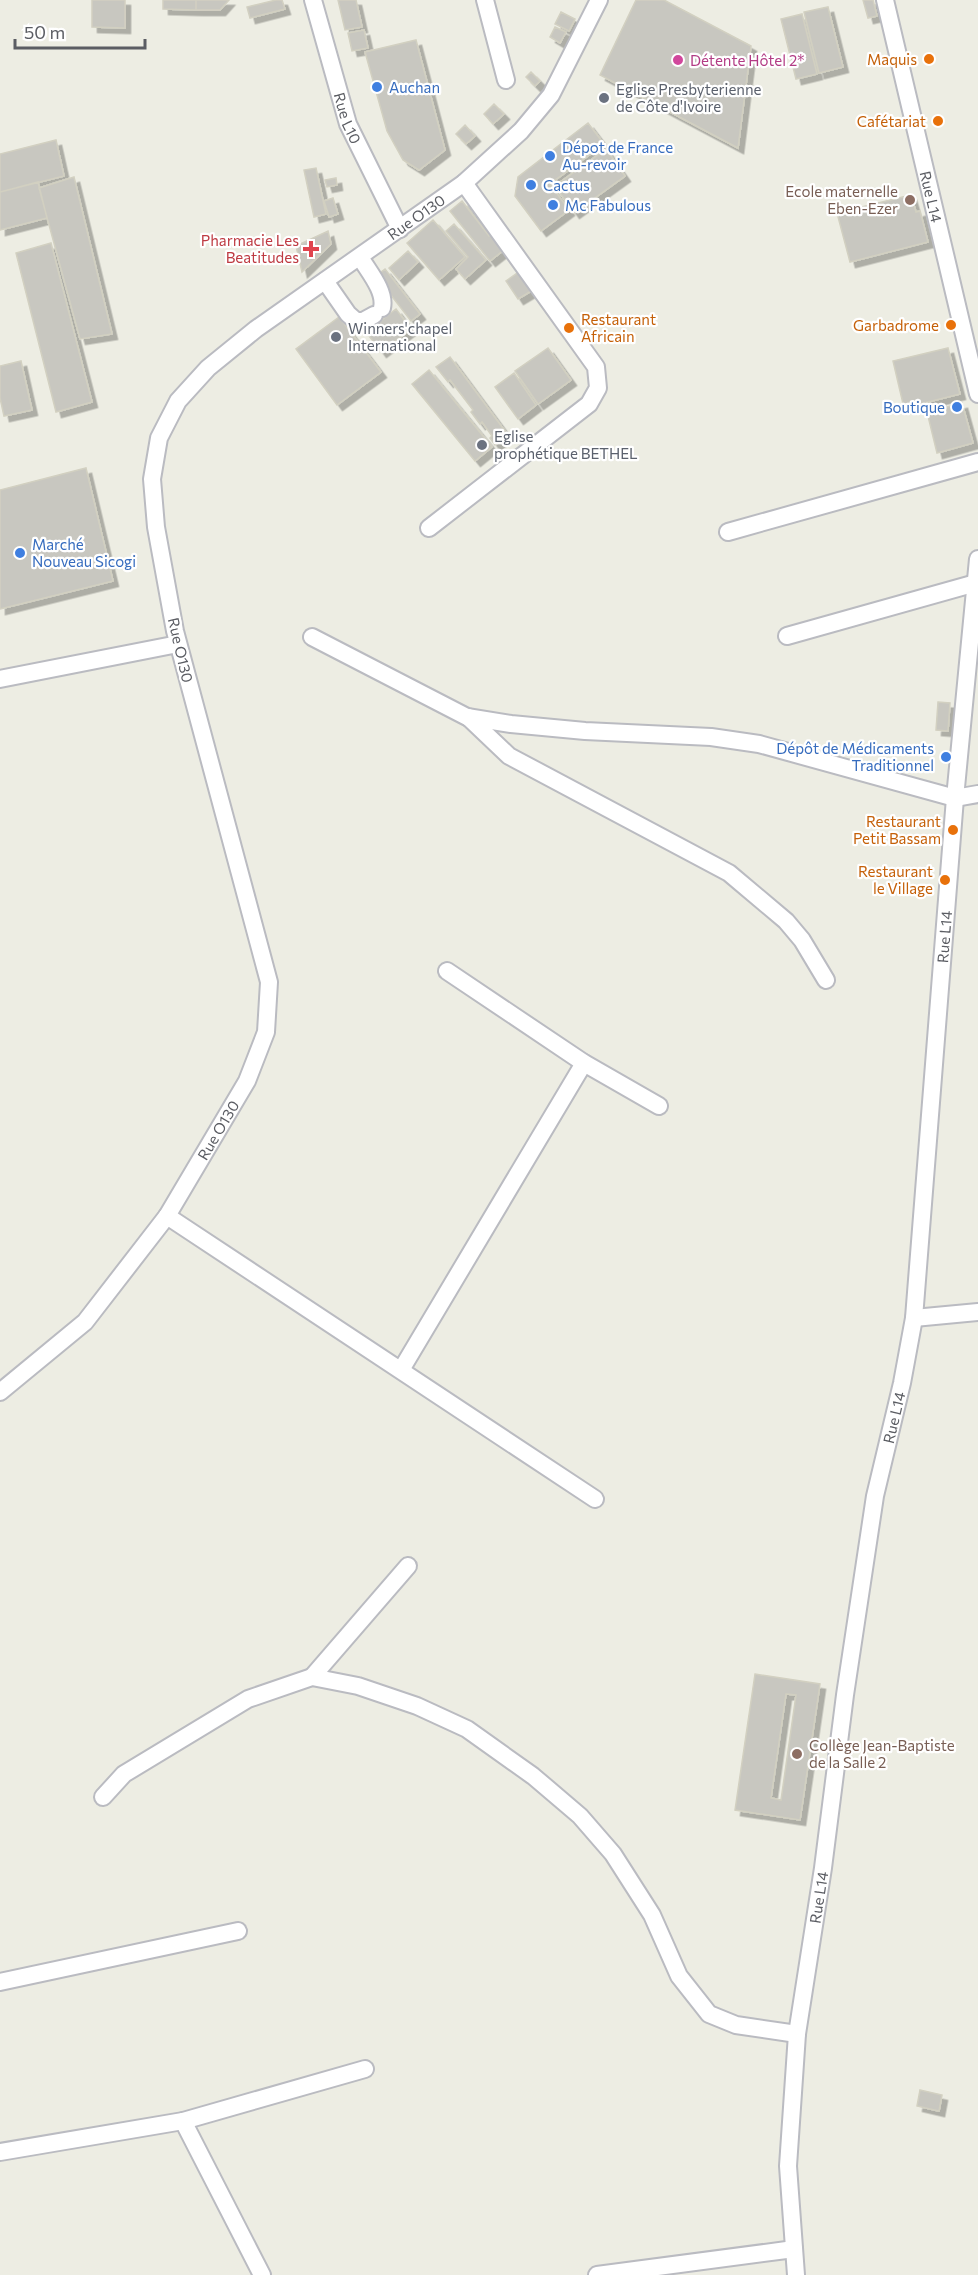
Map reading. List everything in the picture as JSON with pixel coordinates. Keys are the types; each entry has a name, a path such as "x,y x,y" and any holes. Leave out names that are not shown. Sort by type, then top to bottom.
{"street":[{"name":"Rue L10","path":"314,0 348,124 400,230"},
{"path":"485,0 506,80"},
{"name":"Rue O130","path":"0,1392 85,1322 167,1216 247,1081 266,1032 269,982 178,644 156,527 152,480 159,438 178,401 208,368 256,329 464,183 521,131 551,95 599,0"},
{"name":"Rue L14","path":"885,0 978,394"},
{"path":"429,528 589,404 598,388 596,367 464,183"},
{"path":"325,281 348,314 356,321 363,321 378,311 384,300 360,257"},
{"path":"728,532 978,462"},
{"name":"Rue L14","path":"796,2275 788,2166 797,2034 823,1868 845,1695 875,1496 902,1383 914,1318 955,798 978,559"},
{"path":"787,636 976,583"},
{"path":"312,637 467,717 509,756 729,873 786,921 802,940 826,980"},
{"path":"0,679 178,644"},
{"path":"467,717 532,726 711,737 759,744 955,798 978,794"},
{"path":"447,970 584,1063 659,1106"},
{"path":"401,1370 584,1063"},
{"path":"167,1216 595,1499"},
{"path":"914,1318 978,1312"},
{"path":"312,1677 408,1566"},
{"path":"102,1797 124,1774 248,1699 312,1677 358,1686 417,1706 467,1729 533,1776 580,1815 613,1854 652,1915 679,1976 709,2014 736,2025 797,2034"},
{"path":"0,1982 238,1931"},
{"path":"0,2152 183,2121 365,2069"},
{"path":"183,2121 261,2275"},
{"path":"597,2275 669,2270 794,2249"}],"building":[{"path":"92,0 125,0 125,28 92,27"},
{"path":"163,0 196,0 196,10 163,9"},
{"path":"196,0 229,0 220,10 196,10"},
{"path":"282,0 285,9 250,18 247,7"},
{"path":"338,0 356,0 362,27 345,30"},
{"name":"Détente Hôtel 2*","path":"636,0 664,0 751,46 738,148 600,75"},
{"path":"863,0 873,0 877,16 868,18"},
{"path":"828,7 843,67 819,73 804,12"},
{"path":"561,12 575,19 569,31 555,24"},
{"path":"802,14 817,74 796,79 781,19"},
{"path":"555,27 566,32 560,43 550,37"},
{"path":"364,30 368,48 352,51 348,33"},
{"path":"416,40 445,150 419,170 403,160 387,131 365,52"},
{"path":"531,72 540,81 535,86 526,77"},
{"path":"494,104 504,114 493,124 484,114"},
{"path":"588,123 604,144 550,184 569,210 541,231 515,196 518,177"},
{"path":"465,125 475,136 466,144 456,134"},
{"path":"56,140 64,176 0,192 0,154"},
{"path":"606,149 625,176 574,213 555,186"},
{"path":"316,168 326,214 314,217 304,170"},
{"path":"74,177 112,334 80,339 39,188"},
{"path":"336,178 337,185 327,187 325,180"},
{"path":"38,182 47,218 0,230 0,192"},
{"path":"911,195 916,212 920,211 928,242 850,262 837,213"},
{"path":"333,198 338,214 329,217 324,201"},
{"path":"462,201 489,236 493,233 505,249 490,261 450,211"},
{"path":"433,220 465,257 439,280 407,243"},
{"path":"454,224 486,260 465,279 456,269 468,257 446,231"},
{"path":"328,231 331,244 302,272 296,246"},
{"path":"51,243 92,402 56,412 16,253"},
{"path":"408,251 418,262 399,280 389,268"},
{"path":"385,269 420,314 411,321 376,276"},
{"path":"520,271 533,290 518,299 506,281"},
{"path":"396,309 411,329 381,352 366,332"},
{"path":"339,317 381,372 337,405 296,349"},
{"path":"548,348 571,380 538,404 515,371"},
{"path":"948,348 960,394 904,408 893,361"},
{"path":"450,357 508,435 495,445 490,438 492,436 482,422 480,424 471,412 473,410 450,380 448,382 436,367"},
{"path":"21,361 32,410 4,416 0,398 0,366"},
{"path":"429,370 492,447 475,461 412,384"},
{"path":"514,373 536,405 518,419 495,387"},
{"path":"962,403 973,443 937,453 927,412"},
{"path":"86,468 113,581 0,609 0,490"},
{"path":"938,702 950,703 948,731 936,730"},
{"path":"755,1674 820,1684 800,1820 735,1810","holes":["786,1694 796,1695 781,1800 771,1798"]},
{"path":"920,2090 942,2095 939,2111 917,2106"}],"place":[{"name":"Maquis","path":"929,59"},
{"name":"Détente Hôtel 2*","path":"678,60"},
{"name":"Auchan","path":"377,87"},
{"name":"Eglise Presbyterienne de Côte d'Ivoire","path":"604,98"},
{"name":"Cafétariat","path":"938,121"},
{"name":"Dépot de France Au-revoir","path":"550,156"},
{"name":"Cactus","path":"531,185"},
{"name":"Ecole maternelle Eben-Ezer","path":"910,200"},
{"name":"Mc Fabulous","path":"553,205"},
{"name":"Pharmacie Les Beatitudes","path":"311,249"},
{"name":"Garbadrome","path":"951,325"},
{"name":"Restaurant Africain","path":"569,328"},
{"name":"Winners'chapel International","path":"336,337"},
{"name":"Boutique","path":"957,407"},
{"name":"Eglise prophétique BETHEL","path":"482,445"},
{"name":"Marché Nouveau Sicogi","path":"20,553"},
{"name":"Dépôt de Médicaments Traditionnel","path":"946,757"},
{"name":"Restaurant Petit Bassam","path":"953,830"},
{"name":"Restaurant le Village","path":"945,880"},
{"name":"Collège Jean-Baptiste de la Salle 2","path":"797,1754"}]}
